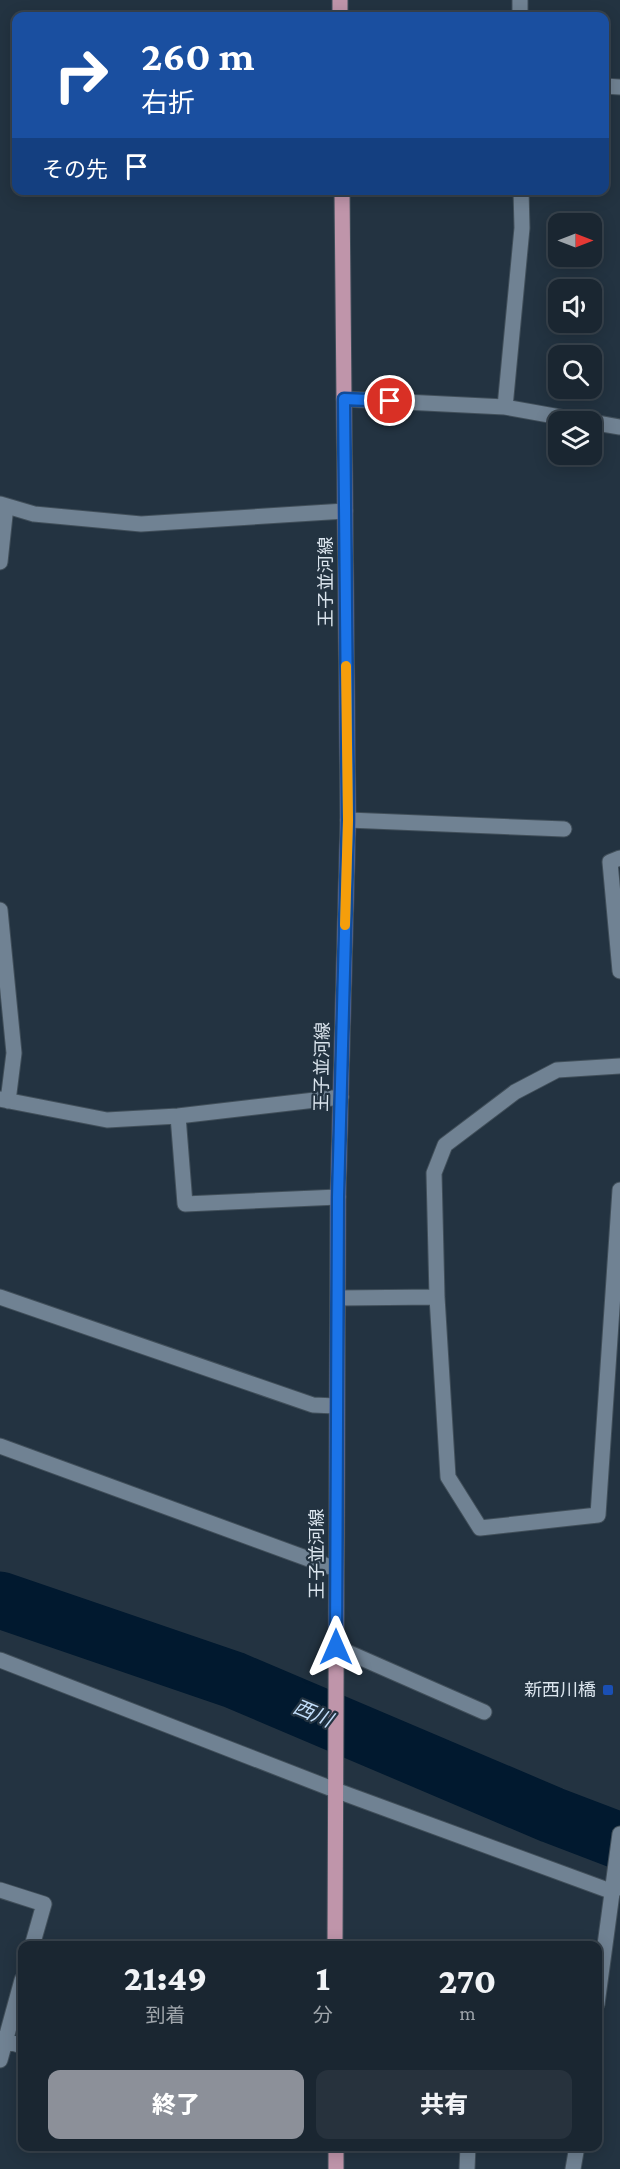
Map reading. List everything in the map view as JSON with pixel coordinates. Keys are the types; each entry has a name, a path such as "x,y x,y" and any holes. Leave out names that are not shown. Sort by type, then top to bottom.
{"main road":[{"name":"王子並河線","path":"335,1941 338,1197 348,820 342,195"},
{"path":"336,2151 336,2169"}],"street":[{"path":"505,407 522,228 521,195"},
{"path":"344,399 505,407 548,415"},
{"path":"602,424 620,427"},
{"path":"0,562 3,505 34,514 141,524 345,511"},
{"path":"348,820 564,829"},
{"path":"620,858 610,862 620,971"},
{"path":"0,910 14,1053 4,1100 107,1120 178,1116 341,1096"},
{"path":"620,1066 557,1070 515,1092 445,1145 434,1173 437,1297 448,1477 480,1528 598,1515 620,1190"},
{"path":"178,1116 185,1203 338,1197"},
{"path":"0,1297 313,1405 336,1406"},
{"path":"338,1298 437,1297"},
{"path":"0,1446 336,1569"},
{"path":"336,1647 484,1712"},
{"path":"0,1660 335,1790 613,1892"},
{"path":"602,1969 620,1834"},
{"path":"0,1890 44,1904 33,1941"},
{"path":"0,2060 3,2040 18,1993"},
{"path":"3,2040 18,2045"},
{"path":"467,2169 468,2151"},
{"path":"573,2169 576,2151"}],"waterway":[{"name":"西川","path":"0,1600 234,1680 552,1815 620,1841"}],"slow traffic":[{"path":"345,925 348,820 346,666"}],"place":[{"name":"新西川橋","path":"608,1690"}],"route":[{"path":"336,1647 338,1197 348,820 344,399 390,401"}]}
